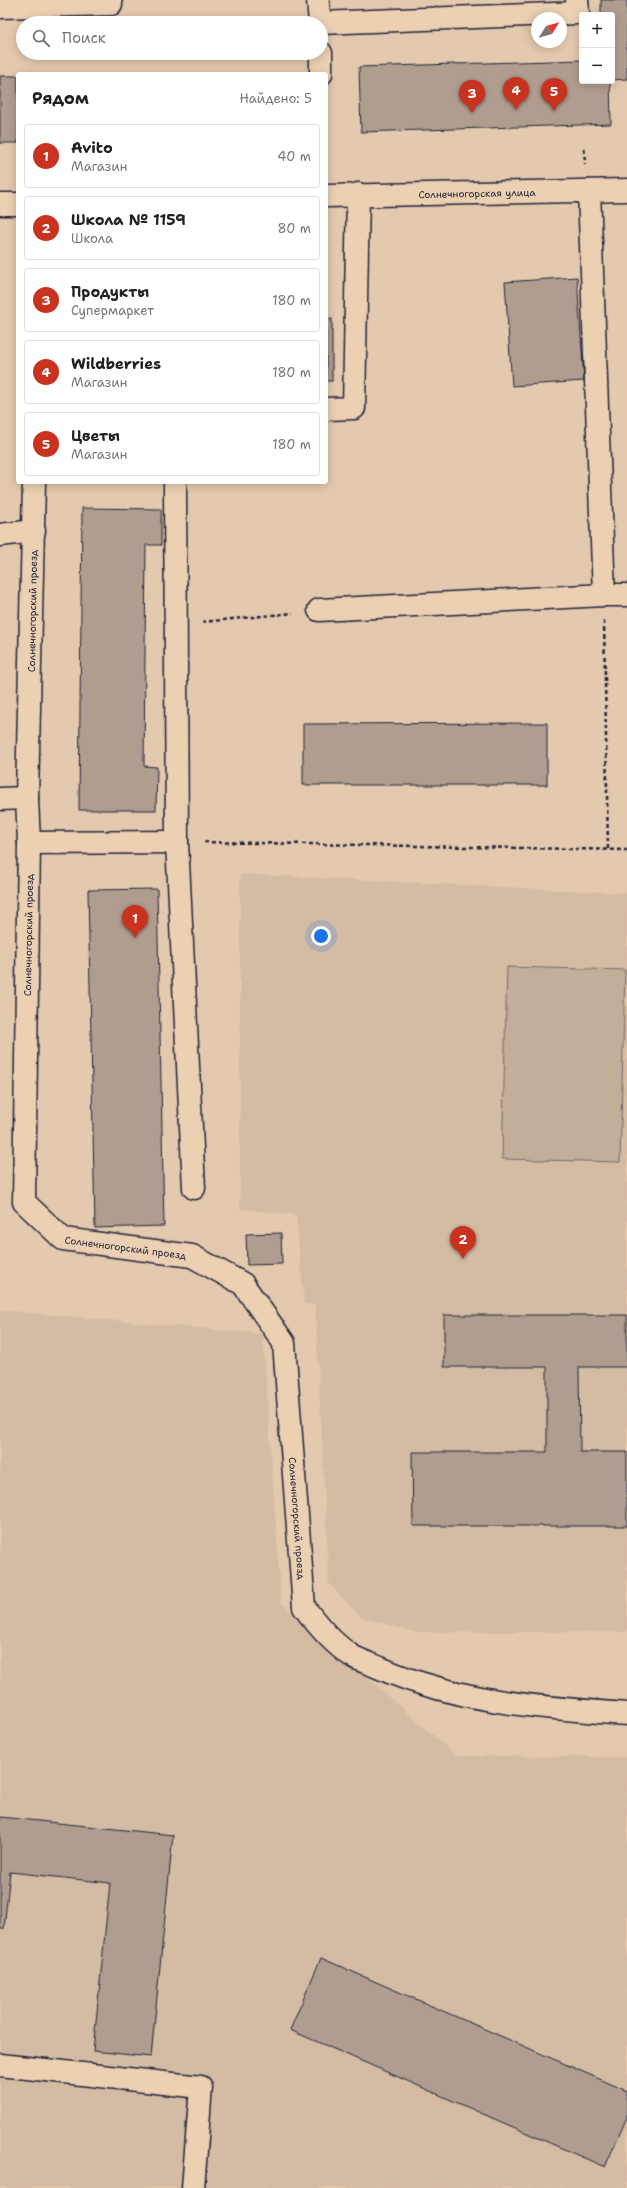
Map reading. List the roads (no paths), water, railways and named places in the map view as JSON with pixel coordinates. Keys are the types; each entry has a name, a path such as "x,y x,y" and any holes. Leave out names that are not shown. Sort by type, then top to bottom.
{"street":[{"path":"318,0 319,16"},
{"path":"328,23 578,13 577,0"},
{"path":"0,7 111,4"},
{"path":"321,60 321,72"},
{"name":"Солнечногорская улица","path":"328,196 358,194 627,190"},
{"path":"589,191 604,595"},
{"path":"328,409 354,408 358,194"},
{"path":"0,204 16,204"},
{"name":"Солнечногорский проезд","path":"34,484 27,798 29,843 24,1202 63,1239 192,1256 243,1284 284,1344 304,1607 320,1630 353,1656 408,1681 476,1696 543,1708 627,1714"},
{"path":"175,484 177,842 194,1188"},
{"path":"0,535 34,531"},
{"path":"319,610 627,595"},
{"path":"0,799 27,798"},
{"path":"29,843 177,842"},
{"path":"0,2065 200,2087 193,2188"}],"place":[{"name":"Wildberries","path":"516,110"},
{"name":"Цветы","path":"554,111"},
{"name":"Продукты","path":"472,113"},
{"name":"Avito","path":"135,938"},
{"name":"Школа № 1159","path":"463,1259"}]}
